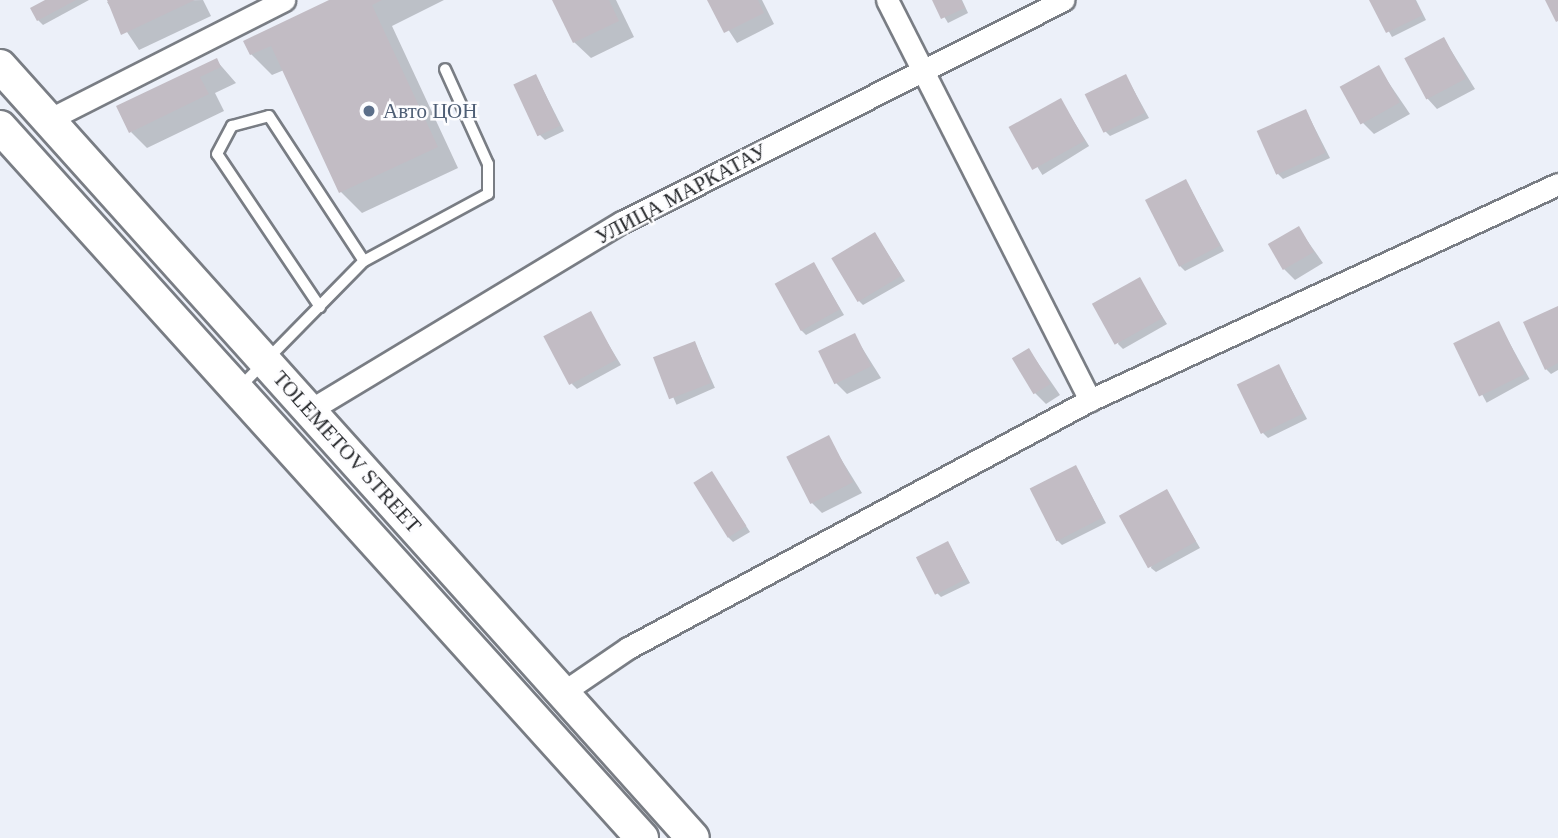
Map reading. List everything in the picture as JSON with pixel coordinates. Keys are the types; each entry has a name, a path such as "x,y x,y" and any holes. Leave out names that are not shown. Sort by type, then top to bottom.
{"main road":[{"name":"TOLEMETOV STREET","path":"0,66 46,121 310,410 693,838"},
{"path":"0,95 46,121"},
{"name":"TOLEMETOV STREET","path":"0,127 642,838"}],"street":[{"path":"46,121 284,0"},
{"path":"887,0 919,71 1090,400"},
{"name":"УЛИЦА МАРКАТАУ","path":"310,410 622,222 1063,0"},
{"path":"562,693 628,648 1090,400 1558,184"}],"lane":[{"path":"237,390 267,363 364,261 488,194 488,164 445,69"},
{"path":"320,307 217,154 221,138 253,116 269,116 364,261"}],"building":[{"path":"45,0 76,0 37,21 30,8"},
{"path":"107,0 195,0 121,35"},
{"path":"329,0 382,0 372,5 438,147 339,193 271,46 250,55 243,41"},
{"path":"552,0 609,0 619,21 573,43"},
{"path":"707,0 758,0 764,13 724,33"},
{"path":"932,0 961,0 965,8 941,19"},
{"path":"1369,0 1415,0 1423,15 1386,33"},
{"path":"1545,0 1558,0 1558,21 1556,22"},
{"path":"1444,37 1466,78 1426,100 1404,58"},
{"path":"217,58 221,67 200,77 209,94 129,133 116,106"},
{"path":"1379,65 1400,103 1360,124 1340,87"},
{"path":"536,74 560,126 537,136 513,85"},
{"path":"1126,74 1145,113 1104,133 1085,94"},
{"path":"1061,98 1085,141 1032,170 1009,127"},
{"path":"1306,109 1326,153 1276,175 1257,131"},
{"path":"1186,179 1220,246 1179,267 1145,200"},
{"path":"1299,226 1314,252 1283,270 1268,244"},
{"path":"875,232 901,276 858,302 831,258"},
{"path":"814,262 840,309 801,331 775,284"},
{"path":"1140,277 1163,318 1115,345 1092,304"},
{"path":"1558,306 1558,363 1545,370 1523,322"},
{"path":"591,311 617,360 569,385 543,336"},
{"path":"1499,321 1525,374 1479,396 1453,343"},
{"path":"855,333 871,366 834,384 818,351"},
{"path":"695,341 711,383 669,399 653,357"},
{"path":"1029,348 1051,384 1033,394 1012,358"},
{"path":"1279,364 1303,413 1261,434 1237,385"},
{"path":"829,435 853,482 810,504 786,457"},
{"path":"1076,465 1103,518 1056,541 1030,489"},
{"path":"712,471 746,526 728,538 693,483"},
{"path":"1167,489 1196,541 1148,568 1119,516"},
{"path":"948,541 967,578 935,595 916,557"}],"place":[{"name":"Авто ЦОН","path":"369,111"}]}
